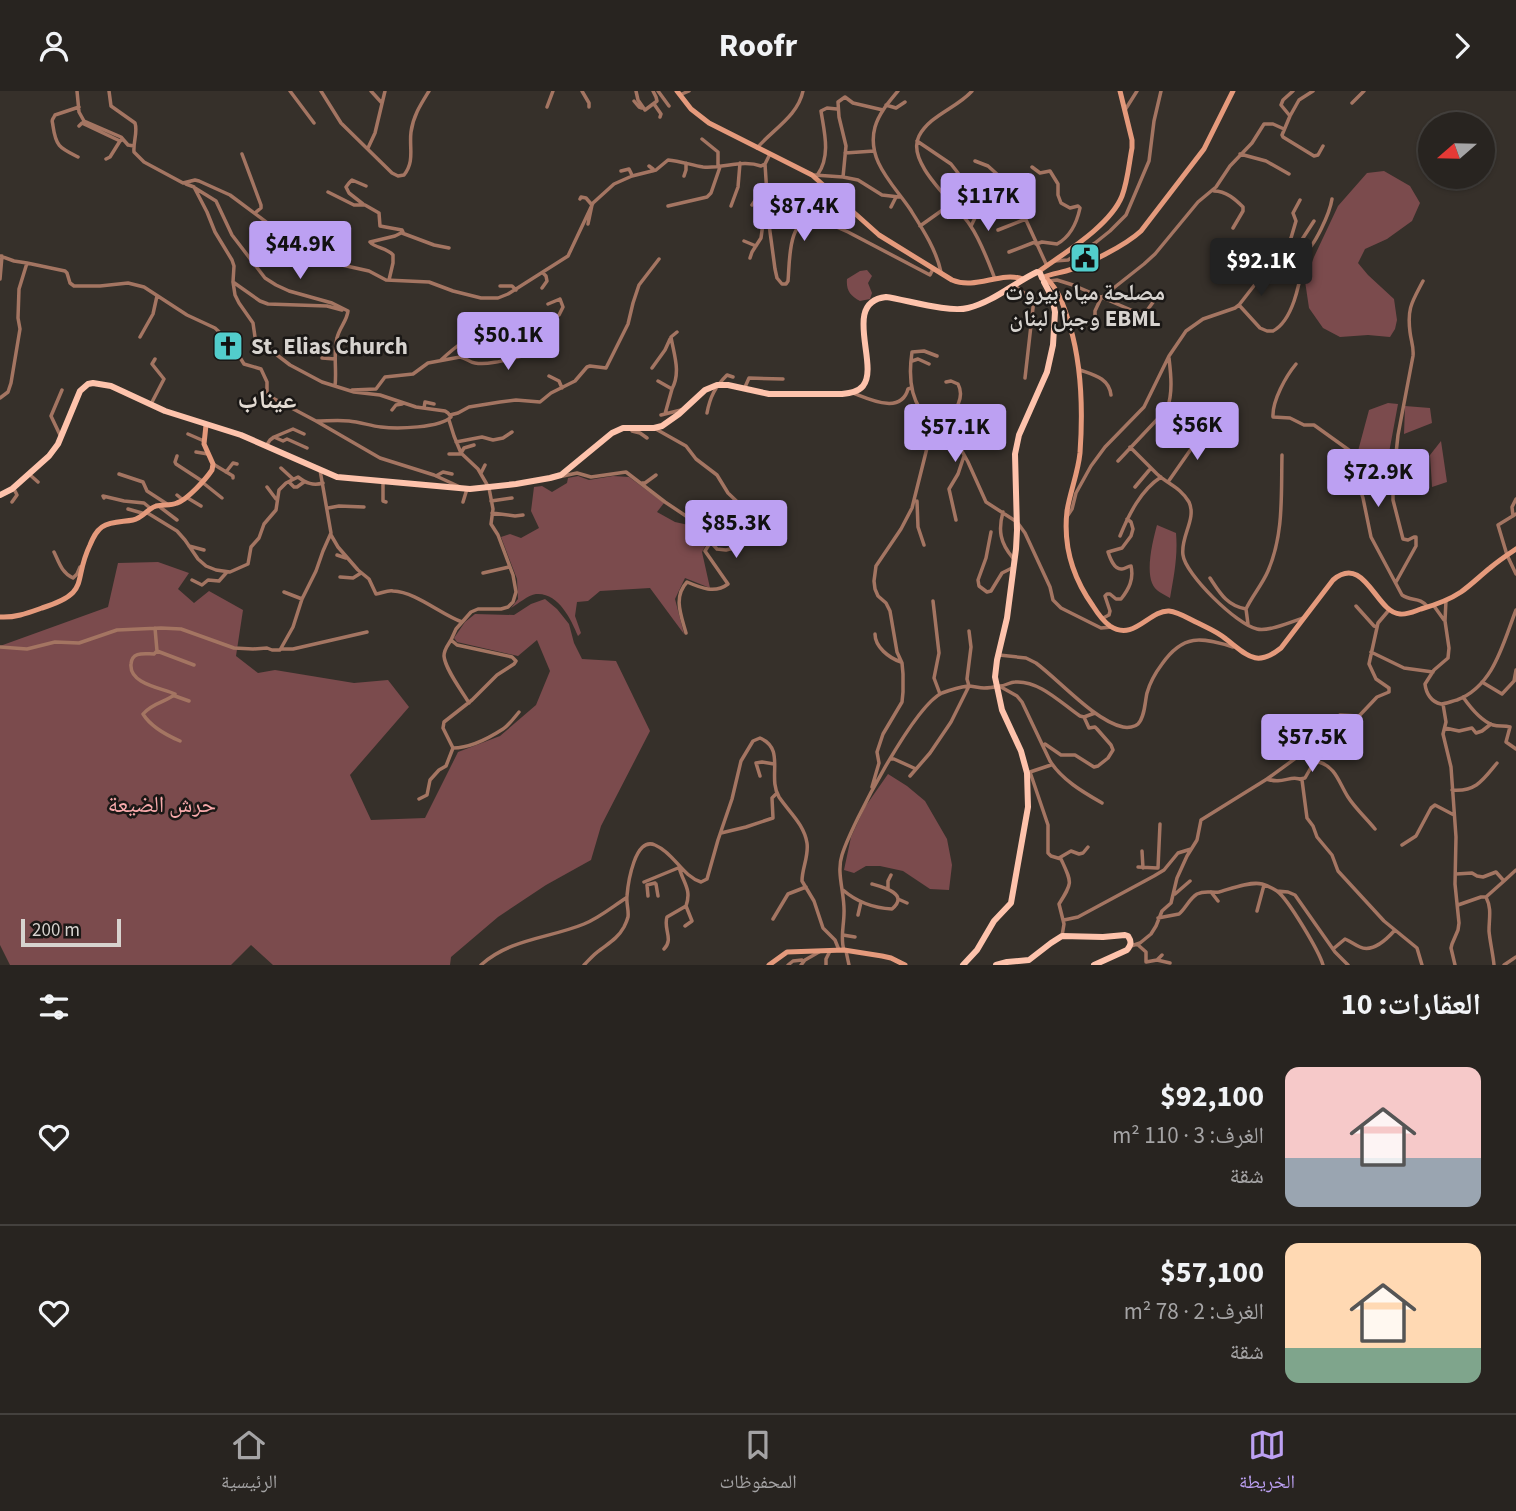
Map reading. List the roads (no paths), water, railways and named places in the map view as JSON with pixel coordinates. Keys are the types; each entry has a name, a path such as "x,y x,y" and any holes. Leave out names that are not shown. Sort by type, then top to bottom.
{"main road":[{"path":"963,965 977,950 994,921 1008,908 1012,899 1028,807 1029,773 1006,722 995,677 1007,618 1014,563 1017,522 1015,454 1019,435 1047,372 1053,345 1055,312 1044,278 1047,266 1091,233 1113,212 1122,195 1132,148 1119,91"},
{"path":"682,92 691,109 719,130 815,175 879,235 952,280 964,284 1013,276 1023,279 1044,278 1077,268 1128,241 1141,230 1204,149 1233,91"},
{"path":"1044,278 1063,303 1080,370 1080,453 1067,517 1069,556 1087,597 1101,618 1112,628 1130,630 1166,611 1181,614 1212,630 1254,659 1265,658 1281,648 1340,574 1354,574 1363,579 1389,610 1396,614 1406,614 1463,591 1516,549"},
{"path":"0,495 50,456 79,394 88,384 93,383 111,386 150,405 240,435 341,477 466,489 489,488 558,476 608,435 617,430 653,428 666,424 705,390 717,385 769,394 852,393 863,386 867,375 864,317 867,307 875,299 886,297 941,308 964,309 1023,279"},
{"path":"0,617 18,616 65,600 79,585 85,555 100,528 113,522 135,520 158,505 177,503 202,482 212,470 213,464 204,441 206,425"},
{"path":"996,965 1034,958 1062,936 1125,935 1134,945 1096,965"},
{"path":"769,965 787,952 843,950 891,958 905,965"}],"street":[{"path":"77,91 79,112 84,121 121,137 122,141"},
{"path":"111,91 109,102 113,109 135,123 136,154 144,162 216,201 230,232 265,278 289,291 332,303 348,311"},
{"path":"290,91 314,123"},
{"path":"321,91 341,123 398,176 404,175 409,168 412,157 411,132 416,114 429,91"},
{"path":"371,91 381,102"},
{"path":"368,148 375,133 385,91"},
{"path":"547,107 552,91"},
{"path":"582,91 589,107"},
{"path":"636,91 642,108"},
{"path":"634,101 645,110 657,99 655,91"},
{"path":"655,91 670,106"},
{"path":"757,148 788,117 803,91"},
{"path":"898,91 875,125 874,151 882,170 934,250 942,274"},
{"path":"972,91 928,124 917,141 919,160 924,170 971,226 995,279"},
{"path":"1125,110 1138,91"},
{"path":"1054,261 1074,257 1110,231 1126,215 1149,161 1161,91"},
{"path":"1290,116 1281,105 1293,91"},
{"path":"1313,91 1299,100 1282,135 1284,139 1314,156 1318,155 1323,146"},
{"path":"1353,103 1364,91"},
{"path":"843,177 846,141 837,109 838,102 845,97 853,103 896,108 905,102"},
{"path":"654,104 661,114 660,117"},
{"path":"78,157 60,148 52,123 55,115 79,107"},
{"path":"815,175 824,164 825,154 821,111 827,108 837,109"},
{"path":"1095,325 1095,311 1101,297 1144,264 1198,202 1212,191 1266,123 1284,129"},
{"path":"79,126 84,124 134,146"},
{"path":"668,206 706,197 711,193 719,167 718,152 702,139"},
{"path":"106,159 122,141"},
{"path":"917,141 951,164 958,173"},
{"path":"845,153 874,151"},
{"path":"770,153 765,164 766,202 775,269 782,284 788,281 794,232 811,217 848,232 930,275 933,269"},
{"path":"242,154 261,205 255,213"},
{"path":"1240,155 1266,161 1289,174"},
{"path":"183,183 195,180 225,191 293,242 345,266 369,271 384,279 429,282 456,292 486,298 502,297 516,290 568,256 592,205 614,184 653,171 668,160 704,167 740,163 759,166 765,164"},
{"path":"975,161 988,166 1016,198 1047,266"},
{"path":"684,176 686,163"},
{"path":"731,206 738,187 740,163"},
{"path":"649,166 653,171"},
{"path":"1009,252 1036,243 1057,244 1062,241 1071,231 1080,208 1070,208 1061,203 1058,184 1050,171 1040,173 1032,167"},
{"path":"621,171 629,169 632,176"},
{"path":"815,175 858,180 885,196 902,198"},
{"path":"920,226 989,177 1000,177"},
{"path":"346,189 352,180 366,185"},
{"path":"752,205 766,184"},
{"path":"194,187 233,263 237,299 253,323 257,340 293,367 335,386 445,411 450,417 462,454 481,473 489,488 491,524 513,575 516,593 513,603 508,607 474,610 453,634 445,651 450,671 469,703"},
{"path":"346,189 353,192"},
{"path":"346,189 379,213 380,226 401,230 402,233 449,248"},
{"path":"1212,191 1226,194 1243,208 1233,227"},
{"path":"328,192 354,205 365,205"},
{"path":"580,196 592,205"},
{"path":"891,208 896,197"},
{"path":"990,209 1016,198"},
{"path":"1302,253 1311,249 1329,214 1332,199"},
{"path":"1067,517 1091,466 1105,447 1144,407 1169,356 1191,327 1203,319 1239,305 1288,243 1296,225 1293,213 1300,200"},
{"path":"750,258 761,238 766,202"},
{"path":"971,226 976,216 977,204"},
{"path":"588,224 592,205"},
{"path":"998,230 1026,219"},
{"path":"1293,246 1301,241 1314,221"},
{"path":"389,280 393,255 370,241 402,233"},
{"path":"744,241 756,246"},
{"path":"1239,305 1263,330 1270,332 1279,328 1293,303 1304,260 1301,241"},
{"path":"1288,243 1302,253"},
{"path":"0,279 1,256 65,271 74,286 128,282 139,285 187,315 215,328 231,343 244,364 261,369 267,382 267,395 380,458 466,489 463,502"},
{"path":"316,421 348,421 383,427 433,425 469,407 516,400 540,402 575,381 587,367 607,367 628,324 639,285 659,258"},
{"path":"0,398 8,392 11,383 20,329 19,289 27,263"},
{"path":"542,288 547,281 543,273"},
{"path":"1044,278 1057,279 1138,313 1148,310 1161,291"},
{"path":"1396,582 1417,541 1416,537 1403,539 1393,500 1395,456 1413,356 1409,305 1423,281"},
{"path":"233,282 268,304 327,306 348,311"},
{"path":"1015,284 1034,299 1025,378"},
{"path":"500,286 512,286 516,290"},
{"path":"140,337 153,314 157,296"},
{"path":"351,391 376,389 385,377 415,373 425,364 462,357 472,363 486,363 532,353 552,352 554,349 549,319 562,313 563,307 560,299 548,304"},
{"path":"335,386 338,333 348,311"},
{"path":"542,324 549,324"},
{"path":"440,362 466,339 513,325"},
{"path":"652,368 677,332"},
{"path":"671,337 677,372 663,414 683,410"},
{"path":"665,349 673,349"},
{"path":"937,356 924,351 912,352 911,388 918,406 946,420 986,502 1017,522 1026,533 1055,603 1101,628 1112,628"},
{"path":"1118,461 1169,405 1169,356"},
{"path":"322,358 335,359"},
{"path":"150,405 164,379 152,364 155,359"},
{"path":"911,362 918,359 929,363"},
{"path":"1296,364 1287,376 1273,410 1273,417 1290,418 1304,425 1314,425 1353,453 1354,470 1371,537 1404,597 1422,600 1445,621"},
{"path":"1080,370 1104,380 1109,385 1111,395"},
{"path":"707,413 717,385 727,375 733,377"},
{"path":"549,376 559,381 562,388"},
{"path":"745,389 749,376 783,379"},
{"path":"658,381 672,389"},
{"path":"946,382 958,384 961,398 946,420"},
{"path":"852,393 875,402 891,403 903,400 911,388"},
{"path":"61,437 51,416 62,390"},
{"path":"424,408 425,402 434,404"},
{"path":"392,410 396,405 404,403"},
{"path":"632,428 632,431 647,438"},
{"path":"558,476 577,474 591,477 626,472 689,517 717,549 726,550 753,538 756,527 753,520 728,493 717,475 696,459 685,446 653,428"},
{"path":"266,446 274,437 293,429 304,433"},
{"path":"1168,482 1205,429"},
{"path":"456,442 482,437 496,440 512,432"},
{"path":"188,434 204,441"},
{"path":"872,792 879,763 877,752 883,734 902,702 904,674 889,607 876,593 874,581 878,561 914,504 927,448 953,434"},
{"path":"274,437 283,441 287,439 307,448"},
{"path":"462,454 464,448 474,445"},
{"path":"1130,447 1183,494 1192,511 1183,544 1183,558 1214,599 1230,613 1258,630 1305,617"},
{"path":"195,452 208,454"},
{"path":"449,454 462,454"},
{"path":"1249,626 1246,609 1263,581 1276,546 1281,522 1282,455"},
{"path":"956,520 949,489 964,456"},
{"path":"177,457 176,464 222,498"},
{"path":"226,472 233,463 237,464"},
{"path":"213,464 233,478"},
{"path":"481,473 485,465"},
{"path":"281,468 297,487 304,482"},
{"path":"1135,487 1151,468"},
{"path":"281,649 331,535 320,470"},
{"path":"436,476 443,472 452,474"},
{"path":"29,474 38,482"},
{"path":"119,474 143,482 147,491 167,504"},
{"path":"642,483 656,475"},
{"path":"128,509 147,512 177,531 204,565 227,572 248,564 250,550 274,512 279,490 298,477 304,482 323,483"},
{"path":"1120,535 1150,484 1161,477"},
{"path":"383,481 383,501 386,502"},
{"path":"12,502 18,495 13,487"},
{"path":"267,487 277,501"},
{"path":"917,488 916,519 924,545"},
{"path":"104,498 103,496 144,503 147,512"},
{"path":"182,497 201,506"},
{"path":"490,500 512,499"},
{"path":"1516,499 1511,507 1514,515 1498,525 1516,574"},
{"path":"158,505 177,520"},
{"path":"327,508 363,507"},
{"path":"991,532 978,580 979,586 987,592 1014,563 1002,541 999,526 1003,512"},
{"path":"492,513 523,515"},
{"path":"1101,618 1110,611 1105,596 1110,594 1121,599 1130,587 1131,566 1119,568 1113,564 1108,552 1122,548 1131,536 1133,529 1127,519"},
{"path":"331,535 348,559 372,581 376,594 394,591 419,598 462,622"},
{"path":"686,633 678,603 684,585 687,582 713,591 728,584 705,551 710,543"},
{"path":"189,545 204,550"},
{"path":"54,552 60,567 73,578 77,575 85,555"},
{"path":"337,555 348,559"},
{"path":"483,573 509,567"},
{"path":"192,580 202,585 208,580 219,581 227,572"},
{"path":"340,577 353,578 361,573"},
{"path":"1210,578 1222,597 1236,608 1246,609"},
{"path":"284,592 302,599"},
{"path":"1446,600 1448,658 1433,671 1425,684 1433,700 1443,704 1463,697 1482,683 1499,656 1516,610"},
{"path":"933,601 939,653 934,678 940,694"},
{"path":"1356,606 1377,627"},
{"path":"1170,963 1157,960 1146,962 1146,952 1134,945 1151,934 1162,911 1169,906 1177,878 1197,840 1203,818 1267,779 1311,747 1316,733 1323,726 1340,715 1359,716 1377,697 1389,692 1389,688 1376,679 1368,664 1377,627 1389,610"},
{"path":"155,628 157,651"},
{"path":"0,647 27,649 55,642 79,643 117,630 155,628 181,629 234,648 278,650 367,632"},
{"path":"910,776 951,722 969,686 969,631"},
{"path":"875,634 879,647 901,662"},
{"path":"451,640 459,646 516,660 443,725 453,748"},
{"path":"999,655 1036,663 1094,713 1122,727 1130,728 1140,720 1152,679 1177,646 1190,641 1210,640 1235,647"},
{"path":"157,651 194,664"},
{"path":"157,651 154,654 135,656 131,661 132,672 141,681 189,701"},
{"path":"1371,652 1404,668 1433,671"},
{"path":"1482,683 1502,694 1515,680 1516,670"},
{"path":"849,965 842,942 844,907 841,857 860,810 890,759 914,722 940,694 969,686 985,688 1013,682 1042,689 1080,716 1094,713"},
{"path":"998,686 1020,699 1052,764 1068,780 1102,803"},
{"path":"175,696 159,702 143,715 164,734 180,741"},
{"path":"1463,697 1491,724 1510,727 1507,742 1516,749"},
{"path":"1443,704 1446,727 1443,737 1450,760 1454,815 1458,930 1451,948 1455,965"},
{"path":"453,748 475,743 505,728 519,712"},
{"path":"1042,743 1061,755 1075,755 1094,767 1098,766 1113,750 1095,727 1089,728 1084,717"},
{"path":"1446,727 1459,731 1472,728 1476,733 1491,724"},
{"path":"584,965 625,926 628,915 626,898 633,866 642,846 649,843 656,845 693,879 705,882 710,875 741,761 753,741 760,739 770,744 774,753 777,793 800,825 806,839 807,857 801,878 814,901 823,928 843,950"},
{"path":"419,799 427,795 430,780 446,766 453,748"},
{"path":"890,759 916,769"},
{"path":"1267,779 1277,782 1297,777 1305,778 1313,764 1319,762 1328,766 1334,771 1349,799 1374,829"},
{"path":"760,776 756,763 774,764"},
{"path":"1452,790 1473,788 1497,763"},
{"path":"1052,764 1029,773 1046,819 1048,853 1062,862 1070,884 1059,904 1064,920 1062,936"},
{"path":"1300,779 1303,783 1306,815 1317,837 1331,853 1337,869 1373,910 1417,949 1422,965"},
{"path":"721,833 773,818 772,798 777,793"},
{"path":"772,798 776,805"},
{"path":"1402,845 1416,835 1435,805 1454,815"},
{"path":"1159,870 1160,824"},
{"path":"1059,858 1071,851 1083,853 1088,847"},
{"path":"1064,920 1078,917 1159,870 1178,853 1191,849"},
{"path":"1142,851 1140,867 1159,870"},
{"path":"648,896 647,885 679,867"},
{"path":"679,867 689,892 686,907 692,921 685,926"},
{"path":"1458,905 1486,897 1516,870"},
{"path":"1456,874 1472,873 1480,877 1496,872 1504,881"},
{"path":"888,889 891,875"},
{"path":"644,882 655,880"},
{"path":"655,880 658,896"},
{"path":"1173,896 1190,881"},
{"path":"872,884 896,894 902,907"},
{"path":"1158,918 1179,914 1196,895 1204,891 1264,885 1295,895 1333,949 1348,965"},
{"path":"1257,911 1264,885"},
{"path":"773,919 788,894 806,887"},
{"path":"880,893 881,887"},
{"path":"843,890 874,907 892,909 898,901"},
{"path":"1277,891 1292,909 1323,965"},
{"path":"1211,892 1218,901"},
{"path":"1486,897 1491,915 1489,932 1494,965"},
{"path":"481,965 501,951 587,922 626,898"},
{"path":"898,901 908,902"},
{"path":"858,915 861,902"},
{"path":"664,949 668,945 665,926 667,917 686,907"},
{"path":"1333,949 1345,939 1363,948 1370,948 1382,942 1395,930"},
{"path":"668,936 674,933"},
{"path":"843,935 855,937"},
{"path":"789,965 821,951"},
{"path":"826,965 830,951"},
{"path":"1157,960 1162,955"},
{"path":"1339,956 1341,965"},
{"path":"1504,965 1516,957"},
{"path":"800,965 804,960"}],"place":[{"name":"مصلحة مياه بيروت وجبل لبنان EBML","path":"1085,258"},
{"name":"St. Elias Church","path":"228,346"}],"district":[{"name":"عيناب","path":"267,399"}],"park label":[{"name":"حرش الضيعة","path":"162,804"}]}
